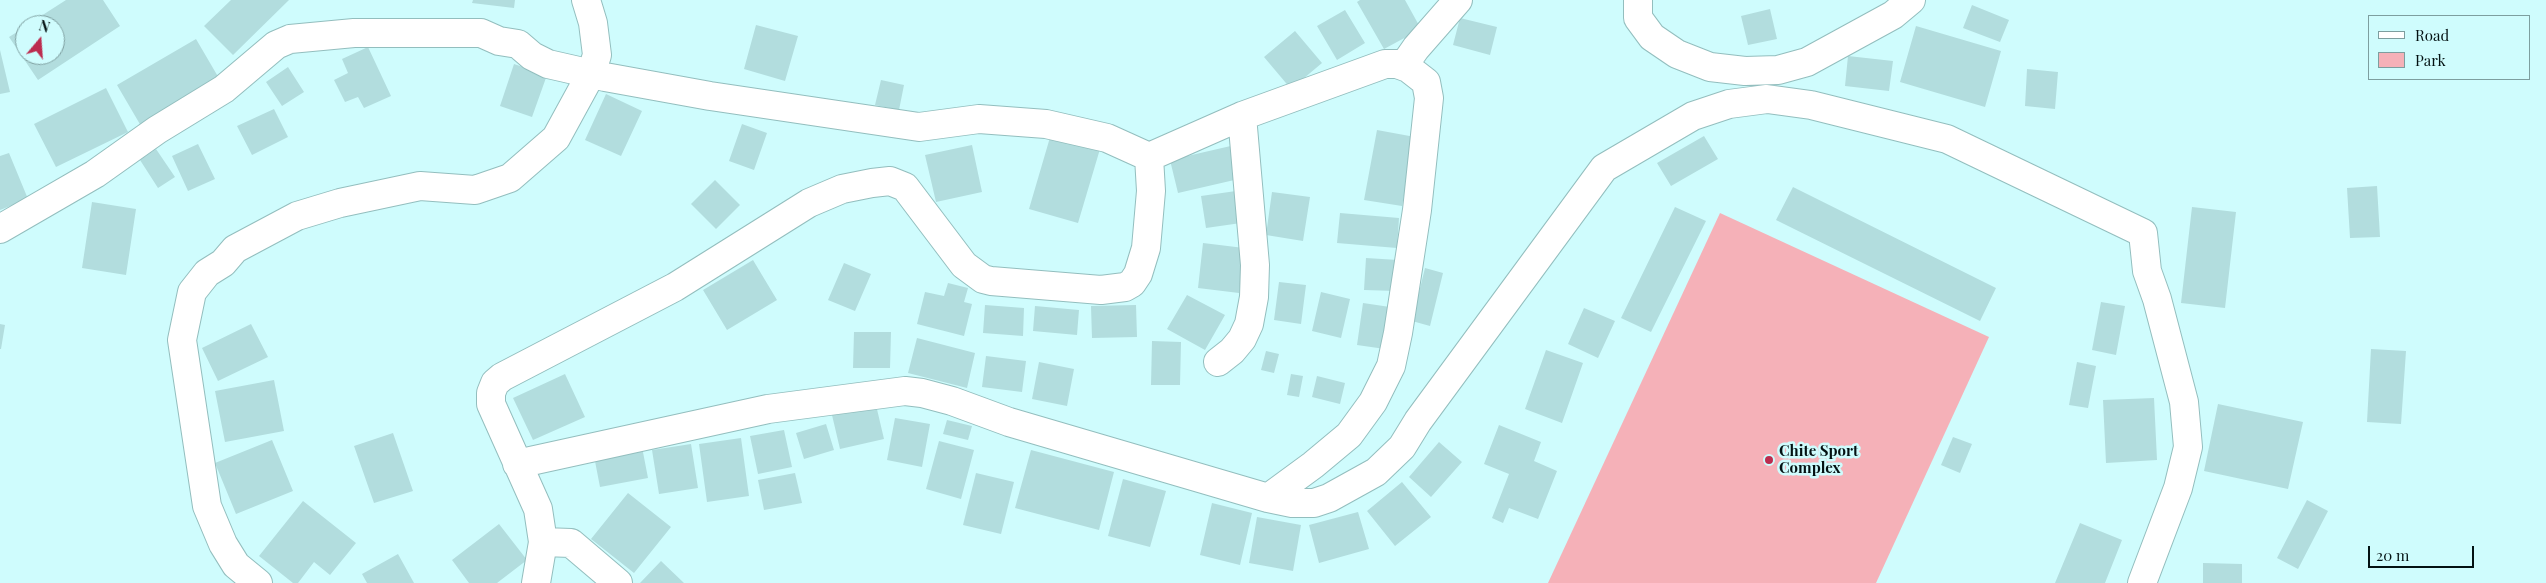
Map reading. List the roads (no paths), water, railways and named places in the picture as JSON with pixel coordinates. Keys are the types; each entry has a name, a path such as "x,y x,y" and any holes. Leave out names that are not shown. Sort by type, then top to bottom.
{"street":[{"path":"258,583 236,565 223,544 207,506 182,340 192,292 207,273 223,263 235,249 297,216 340,202 420,186 475,190 510,178 556,138 591,74 597,55 593,23 586,0"},
{"path":"1408,68 1409,58 1416,48 1458,0"},
{"path":"1638,0 1638,18 1652,37 1677,54 1710,67 1745,71 1778,70 1807,62 1892,15 1911,0"},
{"path":"0,229 95,174 157,130 224,89 276,45 290,39 354,33 481,33 499,41 518,44 532,56 548,64 719,98 919,127 979,118 1046,124 1107,138 1149,158 1242,116 1385,64 1408,68 1426,82 1429,98 1417,210 1398,333 1390,366 1374,402 1349,435 1268,498"},
{"path":"518,464 768,409 905,391 922,393 952,401 1009,422 1268,498 1292,503 1314,503 1329,498 1376,472 1402,447 1418,420 1604,168 1693,116 1729,104 1767,99 1811,104 1947,138 2143,233 2147,271 2157,299 2184,402 2188,447 2178,488 2142,583"},
{"path":"1218,362 1232,351 1242,339 1249,324 1254,297 1255,265 1242,116"},
{"path":"536,583 543,542 538,509 491,404 491,393 495,383 502,377 675,286 826,195 872,183 895,182 908,191 939,234 975,275 991,281 1116,289 1132,283 1142,263 1150,214 1152,183 1149,158"},
{"path":"543,542 571,543 618,583"}],"place":[{"name":"Chite Sport Complex","path":"1769,460"}]}
